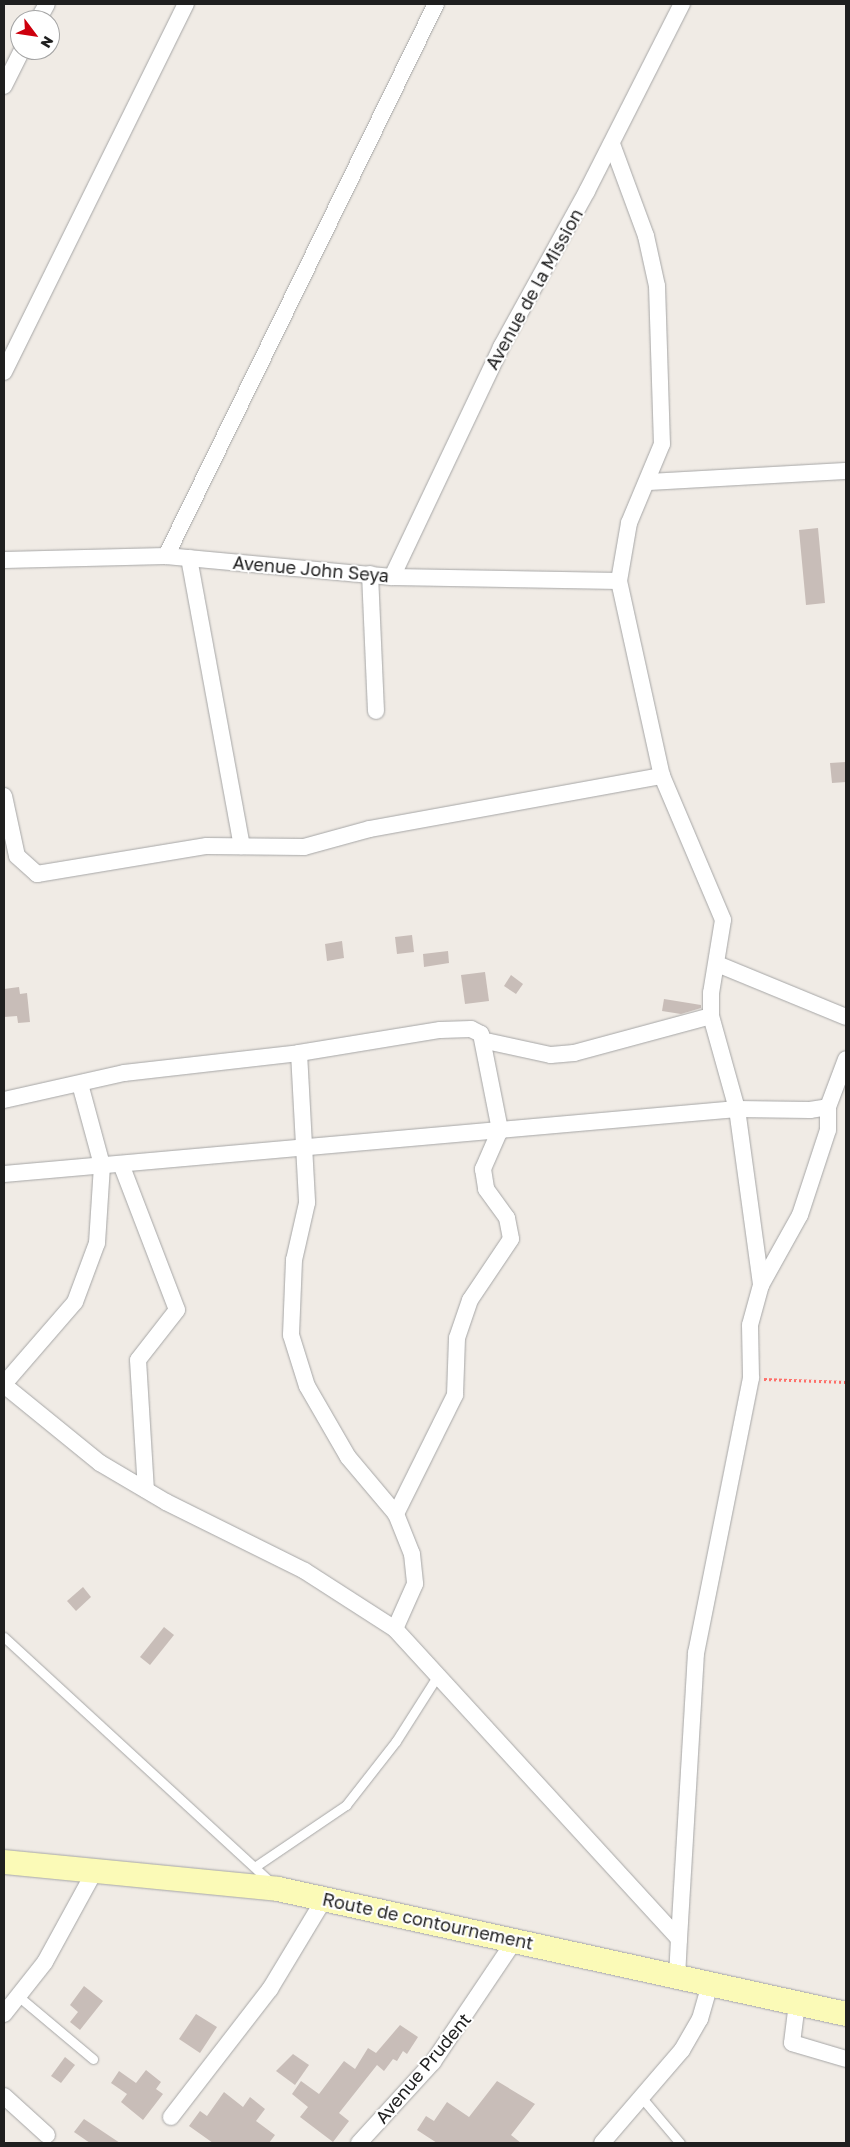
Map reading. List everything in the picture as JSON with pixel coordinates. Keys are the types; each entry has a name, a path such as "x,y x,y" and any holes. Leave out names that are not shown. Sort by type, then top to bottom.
{"street":[{"path":"4,372 186,4"},
{"path":"166,556 436,4"},
{"name":"Avenue de la Mission","path":"392,577 500,347 612,144 682,4"},
{"path":"4,86 17,60"},
{"path":"612,144 646,236 657,286 662,444 648,482 629,523 619,581 662,776 718,902 723,920 711,1016 737,1109 761,1285"},
{"path":"648,482 846,471"},
{"name":"Avenue John Seya","path":"4,560 166,556 392,577 619,581"},
{"path":"189,558 242,846"},
{"path":"370,574 376,711"},
{"path":"4,796 17,856 37,874 207,846 304,847 370,830 662,776"},
{"path":"717,964 846,1017"},
{"path":"4,1100 124,1073 299,1053 440,1030 471,1029 486,1041 551,1054 574,1053 711,1016"},
{"path":"396,1514 455,1395 457,1338 470,1300 511,1239 507,1218 486,1189 483,1169 500,1130 486,1041"},
{"path":"299,1053 301,1148 307,1204 294,1260 291,1335 307,1386 339,1441 396,1514 412,1554 415,1584 395,1630"},
{"path":"677,1976 696,1653 751,1378 750,1325 761,1285 800,1215 828,1130 828,1107 846,1059"},
{"path":"80,1084 102,1166 97,1243 87,1278 75,1302 4,1385 100,1463 146,1490 305,1571 395,1630 679,1939"},
{"path":"4,1174 737,1109 828,1107"},
{"path":"121,1164 177,1310 138,1360 146,1490"},
{"name":"Route de contournement","path":"4,1862 96,1869 278,1889 846,2014"},
{"path":"4,2014 45,1962 96,1869"},
{"path":"171,2117 270,1989 325,1898"},
{"name":"Avenue Prudent","path":"359,2143 433,2062 515,1940"},
{"path":"602,2143 642,2098 700,2019 710,1983"},
{"path":"797,2003 792,2044 846,2059"},
{"path":"4,2096 47,2135"}],"lane":[{"path":"4,1637 256,1866 278,1889"},
{"path":"256,1866 346,1805 396,1741 438,1675"},
{"path":"18,1996 93,2059"},
{"path":"642,2098 680,2143"}],"path":[{"path":"751,1378 846,1382"}],"building":[{"path":"818,528 825,603 806,605 799,530"},
{"path":"846,762 846,782 832,783 830,763"},
{"path":"412,935 414,952 397,954 395,937"},
{"path":"342,941 344,958 327,961 325,944"},
{"path":"448,951 449,963 424,967 423,954"},
{"path":"485,972 489,1001 465,1004 461,975"},
{"path":"511,975 523,984 516,994 504,986"},
{"path":"19,987 20,994 27,993 30,1022 18,1023 17,1016 4,1017 4,989"},
{"path":"664,999 701,1005 701,1008 681,1014 662,1011"},
{"path":"83,1587 91,1597 76,1611 67,1601"},
{"path":"164,1627 174,1635 150,1665 140,1657"},
{"path":"84,1986 103,2001 80,2030 70,2022 78,2012 70,2005"},
{"path":"196,2014 217,2027 200,2053 179,2039"},
{"path":"400,2025 418,2037 407,2054 403,2051 397,2061 393,2059 384,2071 377,2065 339,2113 349,2121 333,2142 300,2117 308,2107 292,2094 301,2081 319,2094 344,2061 355,2069 368,2048 376,2053"},
{"path":"293,2054 309,2065 295,2085 276,2071"},
{"path":"65,2057 75,2065 61,2083 51,2076"},
{"path":"146,2070 161,2082 156,2089 163,2094 143,2120 121,2102 127,2094 111,2083 119,2071 136,2083"},
{"path":"497,2081 535,2104 511,2135 521,2143 437,2143 417,2130 426,2116 434,2121 447,2102 469,2117"},
{"path":"224,2092 243,2107 250,2097 265,2109 256,2121 275,2135 269,2143 213,2143 189,2126 200,2111 207,2116"},
{"path":"84,2119 120,2143 90,2143 74,2132"}]}
